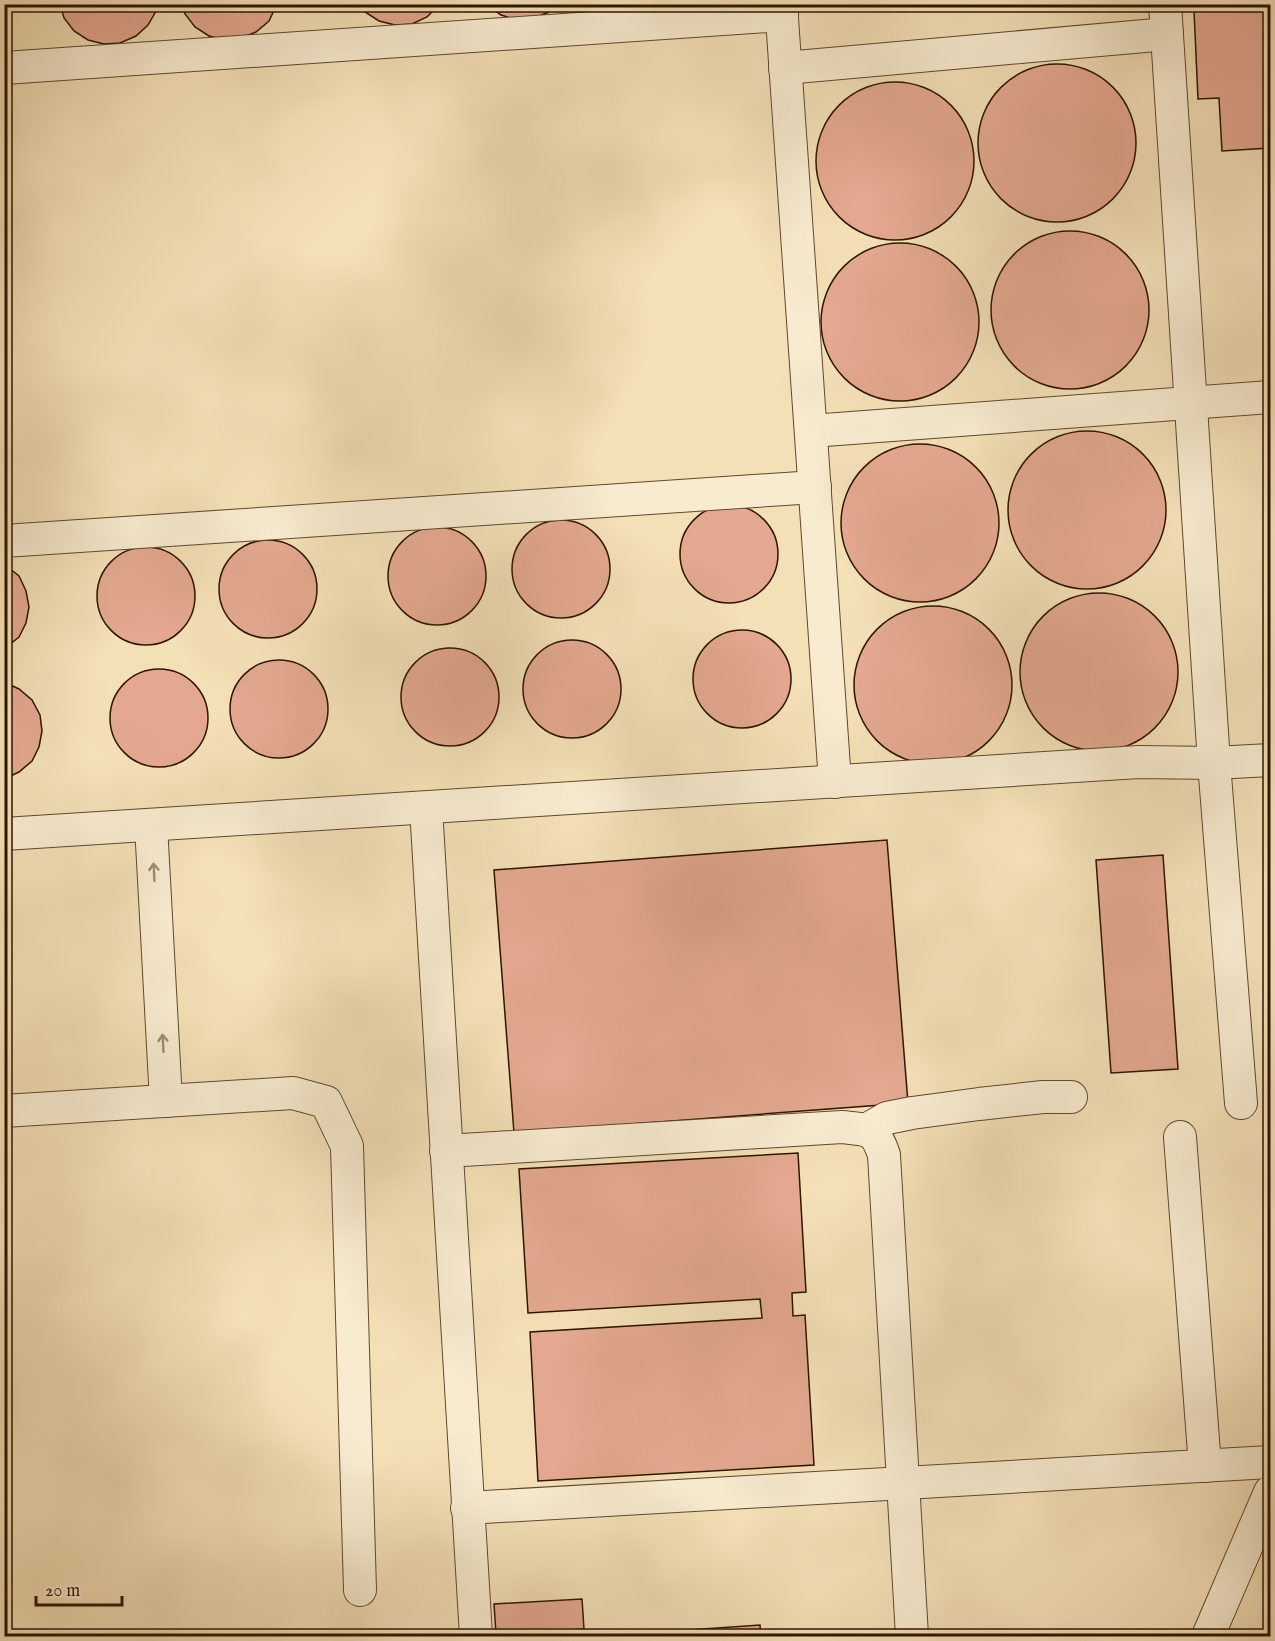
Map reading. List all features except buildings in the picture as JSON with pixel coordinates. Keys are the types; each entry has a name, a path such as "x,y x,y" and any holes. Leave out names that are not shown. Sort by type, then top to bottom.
{"lane":[{"path":"4,68 781,10 836,782"},
{"path":"785,68 1166,19 1214,764 1241,1103"},
{"path":"811,431 1270,397"},
{"path":"4,541 815,487"},
{"path":"4,834 1139,762 1214,764 1270,760"},
{"path":"426,808 476,1636"},
{"path":"151,825 166,1101"},
{"path":"4,1111 293,1093 326,1102 347,1146 360,1590"},
{"path":"866,1130 887,1118 912,1113 1043,1097 1071,1097"},
{"path":"446,1151 842,1127 866,1130 878,1138 884,1155 912,1636"},
{"path":"1180,1137 1205,1466"},
{"path":"467,1508 1270,1462"},
{"path":"1208,1636 1270,1492"}]}
